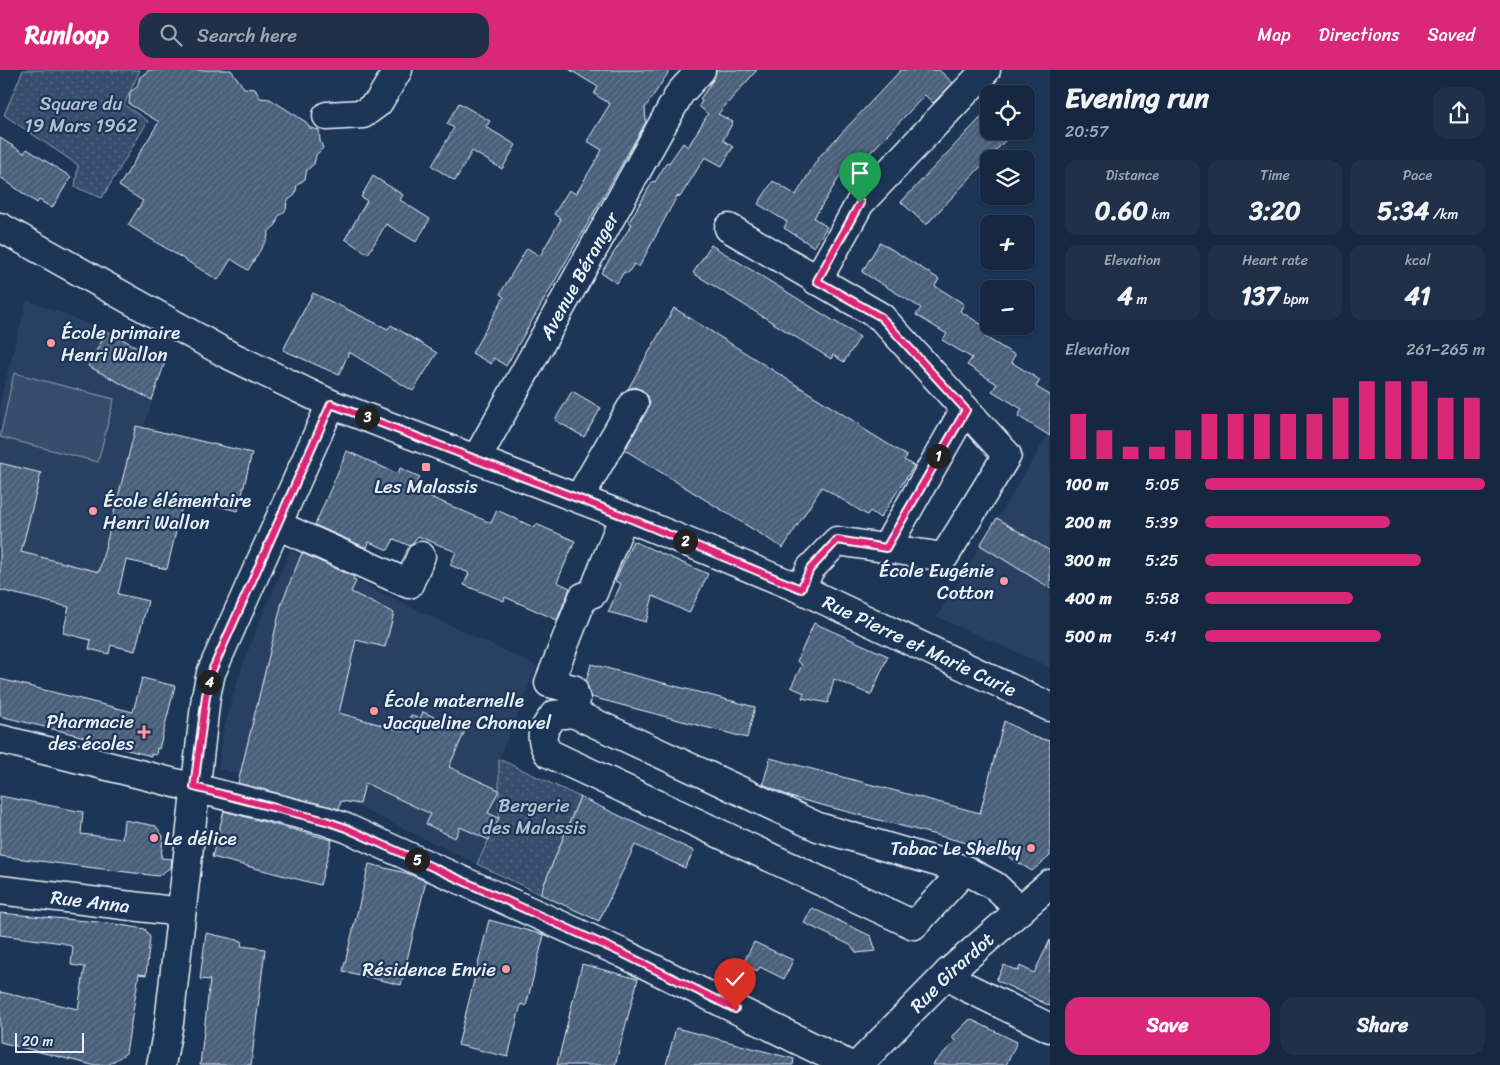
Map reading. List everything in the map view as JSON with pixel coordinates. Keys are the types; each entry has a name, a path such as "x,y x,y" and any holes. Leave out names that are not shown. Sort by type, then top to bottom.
{"street":[{"path":"327,116 363,114 378,103 398,70"},
{"name":"Avenue Béranger","path":"477,458 680,93 701,70"},
{"path":"817,281 860,203 986,70"},
{"name":"Rue Pierre et Marie Curie","path":"0,227 227,354 331,404 579,498 801,589 1050,707"},
{"path":"729,228 881,317 1007,455 944,557 837,540 810,569 801,589"},
{"path":"161,1065 169,1023 194,787 206,696 211,673 331,404"},
{"path":"579,498 634,404"},
{"path":"886,548 966,410"},
{"path":"573,713 576,700 572,689 549,682 583,597 593,593 624,516"},
{"path":"277,525 409,584 421,556"},
{"path":"965,870 914,925 548,753 542,742 543,731 554,715 573,713 818,828 965,870 995,886 1020,910"},
{"path":"0,739 194,787 326,821 346,828 622,953 849,1065"},
{"name":"Rue Girardot","path":"858,1065 948,973 1050,884"},
{"name":"Rue Anna","path":"0,890 182,912"},
{"path":"948,973 964,986 1050,1028"}],"shaded area":[{"name":"École élémentaire Henri Wallon","path":"27,300 107,331 165,362 139,441 126,560 118,593 148,601 135,651 111,645 109,654 89,649 91,640 63,633 69,607 0,590 0,401"},
{"name":"École Eugénie Cotton","path":"1050,432 1050,667 937,617"},
{"name":"École maternelle Jacqueline Chonavel","path":"290,550 537,666 499,759 580,797 540,894 348,802 219,769 221,741 237,681"}],"green space":[{"name":"Square du 19 Mars 1962","path":"23,70 140,70 124,105 148,121 102,198 75,187 78,165 4,115"},
{"path":"14,373 114,399 98,462 0,437"},
{"name":"Bergerie des Malassis","path":"499,759 580,797 540,894 477,864 499,818"}],"building":[{"path":"149,70 231,70 244,88 255,89 260,98 270,99 306,122 310,128 319,130 323,148 316,155 314,164 307,170 305,179 297,185 295,195 287,201 286,210 278,217 276,225 269,231 267,239 248,270 231,259 218,280 128,225 143,201 119,186 159,122 129,104 130,92 137,87 140,77"},
{"path":"570,70 670,70 645,108 646,122 506,366 494,358 491,364 472,353 504,297 500,294 527,248 540,256 561,219 554,214 569,190 576,194 602,150 587,141 610,104 594,94 598,87"},
{"path":"716,70 757,70 718,114 733,122 723,140 733,147 722,166 705,157 680,197 677,196 639,267 634,264 628,273 624,272 617,283 601,273 632,224 629,222 653,181 655,182 667,162 669,163 683,143 688,147 708,114 699,106 702,101 700,99 713,80"},
{"path":"901,70 939,70 953,83 933,103 925,95 851,173 845,168 814,218 827,227 814,247 784,228 787,222 758,204 773,181 796,195 819,157"},
{"path":"459,103 490,121 486,127 516,145 502,169 472,151 455,181 432,166 454,128 447,124"},
{"path":"980,119 980,140 1006,140 996,150 980,150 980,167 926,225 901,202"},
{"path":"0,138 24,153 27,149 71,177 52,208 39,200 37,203 0,177"},
{"path":"373,176 403,195 400,200 430,219 416,242 386,224 368,254 345,239 367,201 361,197"},
{"path":"880,242 939,279 935,286 964,304 960,311 980,324 980,335 986,335 985,337 1015,355 1011,362 1040,380 1036,387 1050,395 1050,436 1018,416 1022,409 992,391 997,384 967,365 972,358 942,340 947,334 916,315 921,308 862,272"},
{"path":"711,245 860,337 844,362 833,355 831,359 693,273"},
{"path":"313,293 388,329 391,325 437,353 413,391 349,352 339,375 283,350"},
{"path":"674,308 907,456 904,460 914,466 880,518 870,511 867,515 822,487 783,548 625,450 650,404 648,396 642,390 634,387 628,389"},
{"path":"107,331 165,362 152,400 88,366"},
{"path":"572,391 601,408 584,437 555,420"},
{"path":"136,426 252,453 238,511 184,498 167,569 126,560 118,594 148,601 135,651 111,645 109,654 89,649 91,640 63,633 69,607 0,590 0,463 41,473 21,552 99,572"},
{"path":"347,451 398,474 400,468 420,477 414,490 491,523 497,510 535,528 536,524 575,541 557,582 570,588 557,620 505,597 504,601 464,585 469,573 450,565 456,552 418,536 410,546 394,539 388,550 369,542 367,548 315,525"},
{"path":"997,518 1050,551 1050,588 980,545"},
{"path":"633,541 708,574 689,613 653,596 646,622 608,612 621,584 615,581"},
{"path":"302,553 354,577 353,579 356,581 351,592 394,613 385,647 356,640 339,713 403,731 411,715 420,719 423,712 465,731 449,767 499,790 488,813 499,818 489,840 460,827 455,838 426,824 431,814 365,783 360,804 341,801 339,809 238,783 282,602"},
{"path":"814,623 888,656 871,695 834,679 828,703 802,698 804,693 791,687 802,665 797,661"},
{"path":"591,664 755,707 747,738 591,697 586,682"},
{"path":"142,678 175,686 156,755 151,754 151,756 124,749 125,747 0,716 0,679 133,712"},
{"path":"1004,721 1034,737 1050,741 1050,856 1032,871 1001,852 791,797 763,784 770,758 980,813"},
{"path":"0,796 83,812 81,834 122,839 124,820 156,826 163,836 161,858 172,859 171,867 158,876 0,856"},
{"path":"580,797 694,851 685,868 635,845 599,921 540,894"},
{"path":"224,811 332,840 320,885 212,857"},
{"path":"369,864 406,873 426,881 401,985 343,971"},
{"path":"812,908 871,936 876,951 857,953 850,945 804,923"},
{"path":"0,913 108,923 145,929 150,937 146,975 139,974 126,1053 108,1065 92,1065 0,1042 0,992 78,1009 85,967 71,965 73,947 63,943 0,935"},
{"name":"Résidence Envie","path":"489,920 544,935 526,1006 521,1004 508,1057 458,1045"},
{"path":"206,933 242,941 241,946 265,949 251,1065 200,1065 210,980 200,979"},
{"path":"1050,940 1050,1006 996,980 1004,965 1018,971 1020,966 1034,973"},
{"path":"754,942 793,960 784,979 760,967 757,971 743,964"},
{"path":"582,964 638,979 615,1065 557,1065"},
{"path":"970,1019 1017,1042 1006,1065 932,1065 955,1041 952,1037"},
{"path":"676,1028 794,1059 793,1065 666,1065"}],"place":[{"name":"École primaire Henri Wallon","path":"51,343"},
{"name":"Les Malassis","path":"426,467"},
{"name":"École élémentaire Henri Wallon","path":"93,511"},
{"name":"École Eugénie Cotton","path":"1004,581"},
{"name":"École maternelle Jacqueline Chonavel","path":"374,711"},
{"name":"Pharmacie des écoles","path":"144,732"},
{"name":"Le délice","path":"154,838"},
{"name":"Tabac Le Shelby","path":"1031,848"},
{"name":"Résidence Envie","path":"506,969"}],"route":[{"path":"735,1009 622,953 346,828 326,821 194,787 206,696 211,673 331,404 477,458 801,589 810,569 837,540 886,548 966,410 881,317 817,281 860,203"}]}
